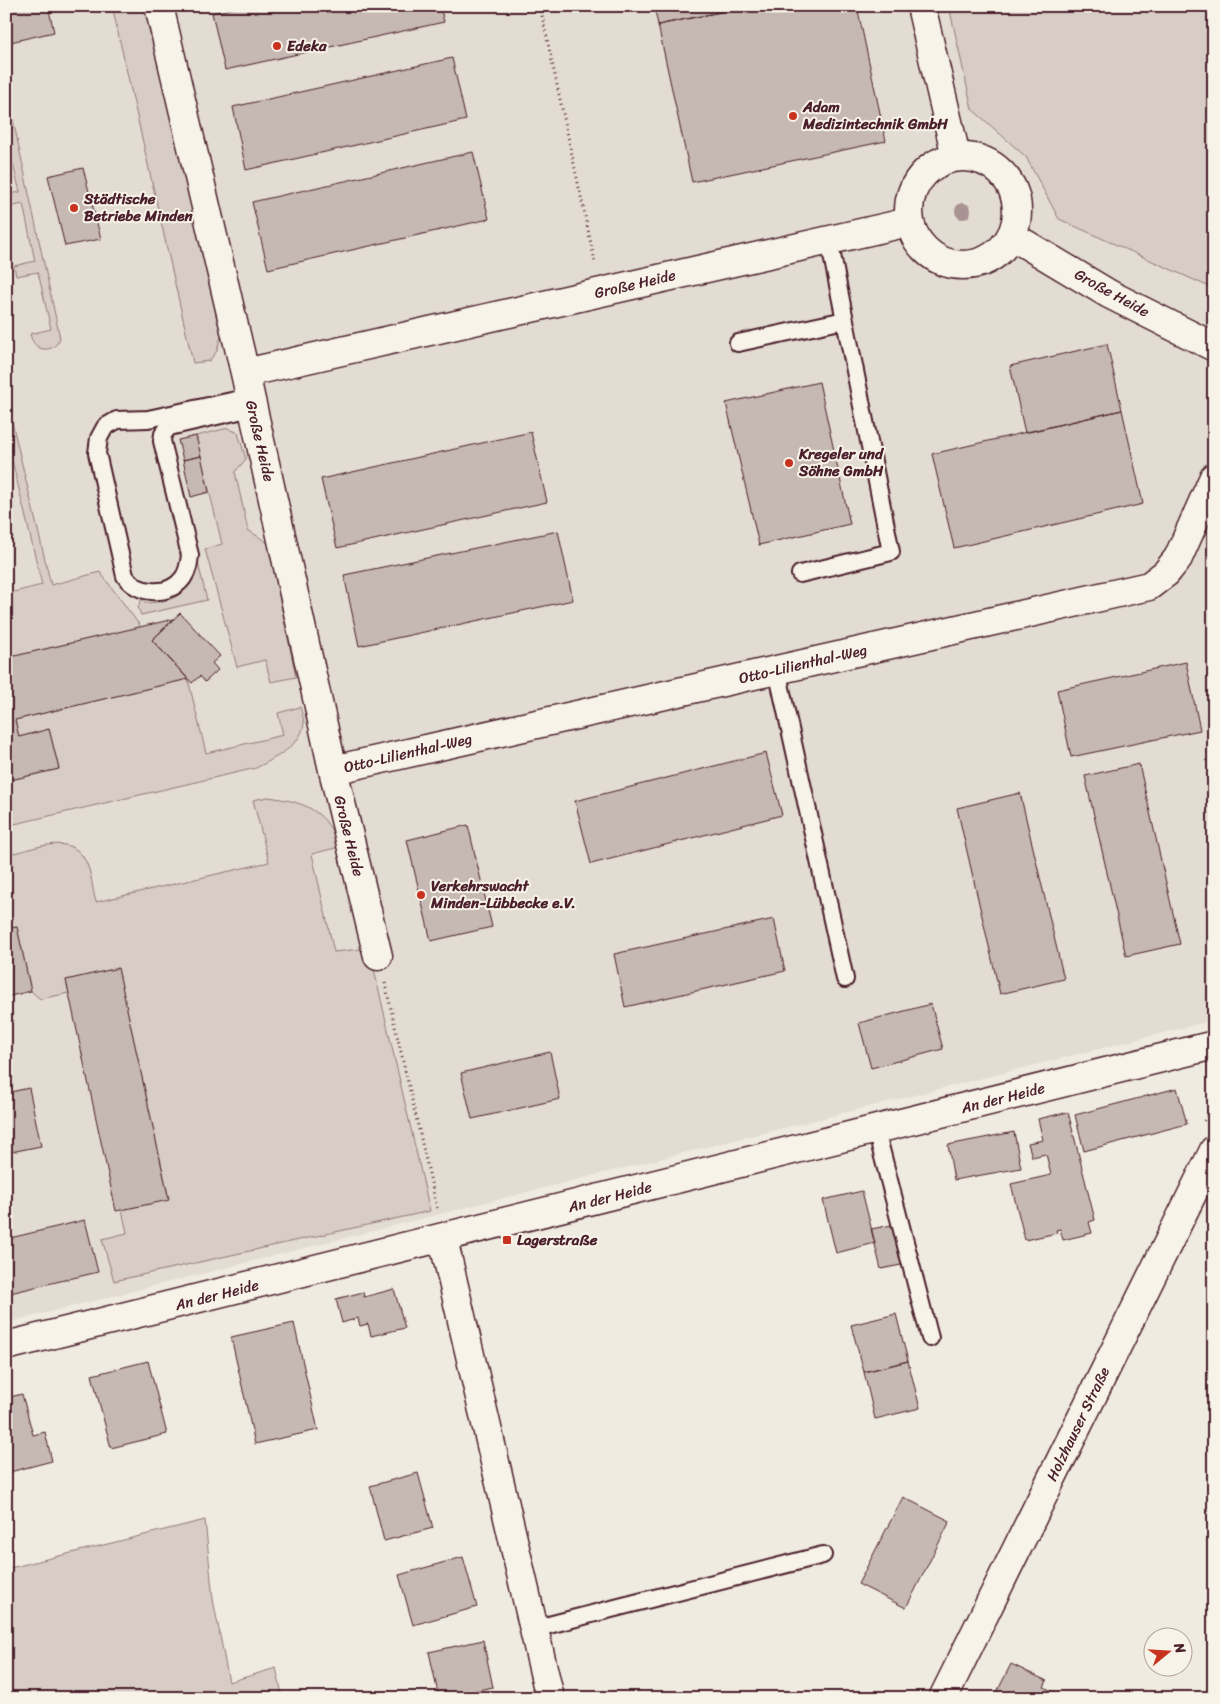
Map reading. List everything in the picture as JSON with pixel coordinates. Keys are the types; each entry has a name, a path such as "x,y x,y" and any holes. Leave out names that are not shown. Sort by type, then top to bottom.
{"street":[{"name":"Große Heide","path":"159,6 249,393 332,770 378,956"},
{"path":"921,6 956,156"},
{"path":"956,156 973,157 989,162 1002,173 1012,186 1017,202 1017,220 1012,236 1002,250 988,259 972,265 956,265 940,260 926,251 915,238 909,222 909,204 914,187 924,172 939,162 956,156"},
{"name":"Große Heide","path":"249,393 602,292 909,222"},
{"name":"Große Heide","path":"1012,236 1109,294 1214,347"},
{"name":"Otto-Lilienthal-Weg","path":"332,770 1149,586 1166,572 1178,558 1214,477"},
{"name":"An der Heide","path":"6,1346 443,1239 1214,1045"},
{"name":"Holzhauser Straße","path":"943,1698 1214,1150"},
{"path":"443,1239 550,1698"}],"lane":[{"path":"800,574 891,552 829,240"},
{"path":"738,344 845,320"},
{"path":"249,393 169,427 163,434 162,441 188,547 188,568 178,583 159,592 144,591 131,585 125,576 97,453 99,438 105,427 117,420 148,419 249,393"},
{"path":"777,670 845,979"},
{"path":"876,1130 930,1338"},
{"path":"534,1628 822,1555"}],"path":[{"path":"540,6 602,292"},
{"path":"378,956 443,1239"}],"shaded area":[{"path":"6,6 949,6 972,109 1026,157 1059,219 1214,289 1214,1020 6,1323 6,929 17,927 31,991 66,980 118,968 169,1200 122,1210 127,1233 114,1280 430,1210 369,948 334,952 312,854 339,847 253,800 269,862 96,902 85,860 62,843 6,855 6,826 256,768 298,737 278,713 284,735 206,753 189,680 49,729 59,769 6,781 6,658 141,627 100,572 51,585 6,397 6,208 23,204 36,261 17,276 38,271 51,329 30,334 60,337 12,116 6,116","holes":["228,428 240,466 235,472 248,530 268,543 265,659 237,667 205,549 222,545 196,436"]},
{"path":"112,6 146,6 221,336 217,351 209,361 193,363"},
{"path":"949,6 1214,6 1214,289 1059,219 1026,157 972,109"},
{"path":"12,115 60,338 49,349 40,348 36,345 30,334 51,329 38,272 16,276 14,266 35,261 23,204 6,208 6,195 20,192 6,137 6,116"},
{"path":"8,136 20,192 6,195 6,137"},
{"path":"6,397 51,585 100,572 141,627 6,658 6,594 42,585 6,435"},
{"path":"228,428 238,433 246,459 235,472 248,530 268,543 296,677 271,682 265,660 237,667 205,549 222,544 196,436"},
{"path":"6,435 42,585 6,594"},
{"path":"198,563 207,600 141,615 138,607 142,599 146,603 174,598 190,582"},
{"path":"188,679 206,753 283,735 278,713 300,707 304,721 302,731 286,751 256,768 6,826 6,781 59,769 49,729 19,737 15,720"},
{"path":"268,797 304,805 313,810 328,824 334,834 339,847 312,854 334,952 369,948 430,1211 114,1281 102,1239 127,1233 122,1210 169,1199 118,969 66,980 69,993 40,999 31,991 17,927 6,929 6,855 49,845 60,844 70,846 78,851 85,860 91,875 96,902 269,862 253,800"},
{"path":"205,1520 213,1599 229,1682 276,1668 283,1698 6,1698 6,1569"}],"building":[{"path":"6,6 48,6 54,32 6,43"},
{"name":"Edeka","path":"243,6 440,6 444,22 225,70 212,13"},
{"path":"654,6 749,6 658,25"},
{"path":"749,6 857,6 886,141 692,182 658,25"},
{"path":"452,58 466,120 246,170 233,107"},
{"path":"473,152 489,219 268,269 252,202"},
{"name":"Städtische Betriebe Minden","path":"83,168 101,239 65,246 48,176"},
{"path":"1107,344 1122,410 1025,433 1010,366"},
{"name":"Kregeler und Söhne GmbH","path":"819,382 850,524 759,545 726,403"},
{"path":"1122,410 1143,504 954,548 932,454"},
{"path":"531,432 547,502 337,548 321,479"},
{"path":"196,436 201,456 183,460 178,440"},
{"path":"201,456 209,492 191,497 183,460"},
{"path":"558,531 573,600 359,646 344,575"},
{"path":"180,613 220,656 212,663 218,670 205,682 200,676 192,683 152,640"},
{"path":"174,619 152,640 188,679 15,720 19,737 49,729 59,769 6,781 6,658"},
{"path":"1186,662 1200,730 1071,757 1057,690"},
{"path":"766,753 782,815 591,864 575,801"},
{"path":"1139,764 1180,944 1126,956 1085,776"},
{"path":"1020,793 1064,979 1000,994 957,808"},
{"path":"468,825 492,927 431,941 407,840"},
{"path":"774,919 785,971 625,1007 614,954"},
{"path":"17,927 31,991 6,997 6,929"},
{"path":"118,968 169,1200 116,1211 66,980"},
{"path":"931,1004 943,1049 871,1068 859,1023"},
{"path":"550,1052 560,1099 472,1119 461,1073"},
{"path":"29,1088 41,1146 6,1153 6,1093"},
{"path":"1177,1088 1187,1124 1084,1151 1075,1115"},
{"path":"1068,1112 1095,1220 1089,1222 1092,1233 1063,1240 1060,1229 1056,1230 1057,1233 1025,1240 1011,1184 1051,1175 1046,1154 1032,1157 1028,1143 1043,1140 1038,1119"},
{"path":"1014,1132 1021,1168 954,1180 948,1145"},
{"path":"862,1191 875,1243 836,1253 823,1200"},
{"path":"85,1220 98,1272 6,1294 6,1239"},
{"path":"892,1225 901,1265 881,1269 871,1229"},
{"path":"394,1289 405,1328 371,1336 368,1324 360,1326 358,1318 342,1323 336,1299 363,1292 364,1297"},
{"path":"896,1314 908,1361 864,1372 851,1325"},
{"path":"294,1323 318,1430 255,1444 231,1337"},
{"path":"148,1361 167,1434 111,1448 92,1375"},
{"path":"908,1361 920,1408 875,1419 864,1372"},
{"path":"22,1394 33,1435 45,1432 52,1461 6,1473 6,1398"},
{"path":"418,1473 433,1528 384,1541 370,1486"},
{"path":"903,1497 950,1521 906,1608 858,1584"},
{"path":"463,1557 477,1607 413,1625 399,1575"},
{"path":"483,1640 493,1687 439,1698 429,1652"},
{"path":"1011,1664 1047,1681 1044,1687 1067,1698 994,1698"}],"place":[{"name":"Edeka","path":"277,46"},
{"name":"Adam Medizintechnik GmbH","path":"793,116"},
{"name":"Städtische Betriebe Minden","path":"74,208"},
{"name":"Kregeler und Söhne GmbH","path":"789,463"},
{"name":"Verkehrswacht Minden-Lübbecke e.V.","path":"421,895"},
{"name":"Lagerstraße","path":"507,1240"}]}
